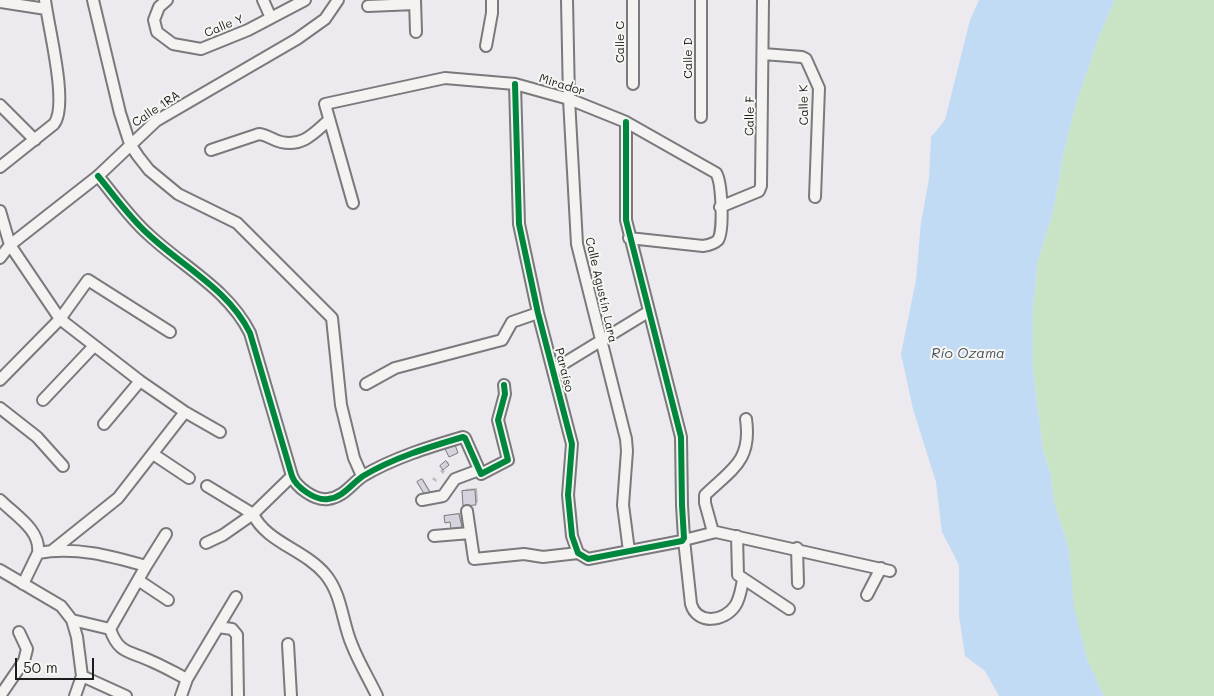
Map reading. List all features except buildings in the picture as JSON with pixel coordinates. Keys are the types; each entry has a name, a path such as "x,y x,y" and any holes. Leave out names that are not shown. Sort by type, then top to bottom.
{"street":[{"path":"93,0 120,113 130,144 138,156 158,179 178,194 236,223 328,311 334,324 341,405 354,458 362,476"},
{"name":"Calle Y","path":"167,0 159,7 154,20 157,32 173,44 201,49 248,30 305,0"},
{"path":"263,0 270,18"},
{"name":"Calle 1RA","path":"0,258 5,244 98,176 156,121 297,39 326,19 338,0"},
{"path":"486,46 492,12 492,0"},
{"name":"Calle Agustín Lara","path":"567,0 569,99 576,244 626,445 623,505 629,551"},
{"name":"Calle C","path":"632,0 632,84"},
{"name":"Calle D","path":"701,0 701,117"},
{"name":"Calle F","path":"720,207 759,191 761,186 764,0"},
{"path":"0,2 46,4 60,105 57,121 0,167"},
{"path":"368,6 415,2 416,32"},
{"name":"Calle K","path":"763,54 802,57 806,59 818,83 815,197"},
{"name":"Mirador","path":"329,120 326,104 445,78 515,84 569,99 626,122 716,173 720,183 720,234 715,242 703,246 629,238"},
{"name":"Paraíso","path":"515,84 518,218 538,313 572,444 568,495 569,516 578,553"},
{"path":"0,105 35,140"},
{"path":"211,150 259,134 267,134 281,142 309,139 329,120 353,203"},
{"path":"626,122 626,214 629,238 681,437 683,541 693,609 700,617 715,619 725,616 738,599 743,580"},
{"path":"98,176 148,235 223,295 245,323 250,333 295,484 315,496 326,499 343,494 362,476 420,450 463,437 482,474 508,460 498,420 505,394 504,385"},
{"path":"0,212 5,244 60,319 140,380 186,412 220,432"},
{"path":"0,380 60,319 88,280 170,332"},
{"path":"553,370 599,340 648,312"},
{"path":"366,384 395,368 502,340 512,322 538,313"},
{"path":"43,400 94,346"},
{"path":"104,424 140,380"},
{"path":"0,408 37,438 63,466"},
{"path":"54,550 118,498 186,412"},
{"path":"713,532 704,503 705,495 743,458 748,441 746,419"},
{"path":"153,454 189,478"},
{"path":"422,500 442,496 455,479 479,470"},
{"path":"206,543 253,514 292,476"},
{"path":"207,486 253,514 256,522 269,533 311,560 326,575 336,594 351,644 378,696"},
{"path":"1,503 36,535 39,543 38,552 24,584"},
{"path":"467,511 474,559 524,554 543,557 578,553 582,557 592,559 683,541 713,532 797,548 886,569 867,595"},
{"path":"434,536 470,533"},
{"path":"166,534 110,629 113,638 124,650 134,656 149,659 187,679"},
{"path":"737,536 737,571 743,580 789,609"},
{"path":"797,548 798,583"},
{"path":"38,552 54,550 105,555 146,566"},
{"path":"0,570 61,606 72,620 77,637 82,676 75,696"},
{"path":"138,580 168,600"},
{"path":"181,696 187,679 236,597"},
{"path":"72,620 110,629"},
{"path":"218,627 232,629 237,635 238,696"},
{"path":"0,696 24,661 27,649 20,632"},
{"path":"288,644 291,696"},
{"path":"82,676 126,696"}],"green space":[{"path":"1115,0 1214,0 1214,696 1104,696 1088,662 1073,606 1069,549 1054,502 1050,472 1043,450 1033,370 1033,308 1038,261 1053,212 1064,152 1075,107 1099,36"}],"water":[{"name":"Río Ozama","path":"979,0 1115,0 1099,36 1075,107 1064,152 1053,212 1038,261 1033,308 1033,370 1043,450 1050,472 1054,502 1069,549 1074,607 1088,662 1104,696 999,696 985,671 965,656 959,616 959,565 942,532 936,482 913,409 901,354 916,280 921,222 929,179 931,137 945,120 970,20"}],"cycle path":[{"path":"515,84 519,224 538,313 572,444 568,495 572,536 578,553 588,559 682,541 684,538 681,437 626,220 626,122"},
{"path":"98,176 141,227 204,279 241,317 250,333 292,476 297,485 312,496 323,499 334,498 363,476 386,464 424,449 463,437 481,474 508,460 498,420 505,394 504,385"}]}
